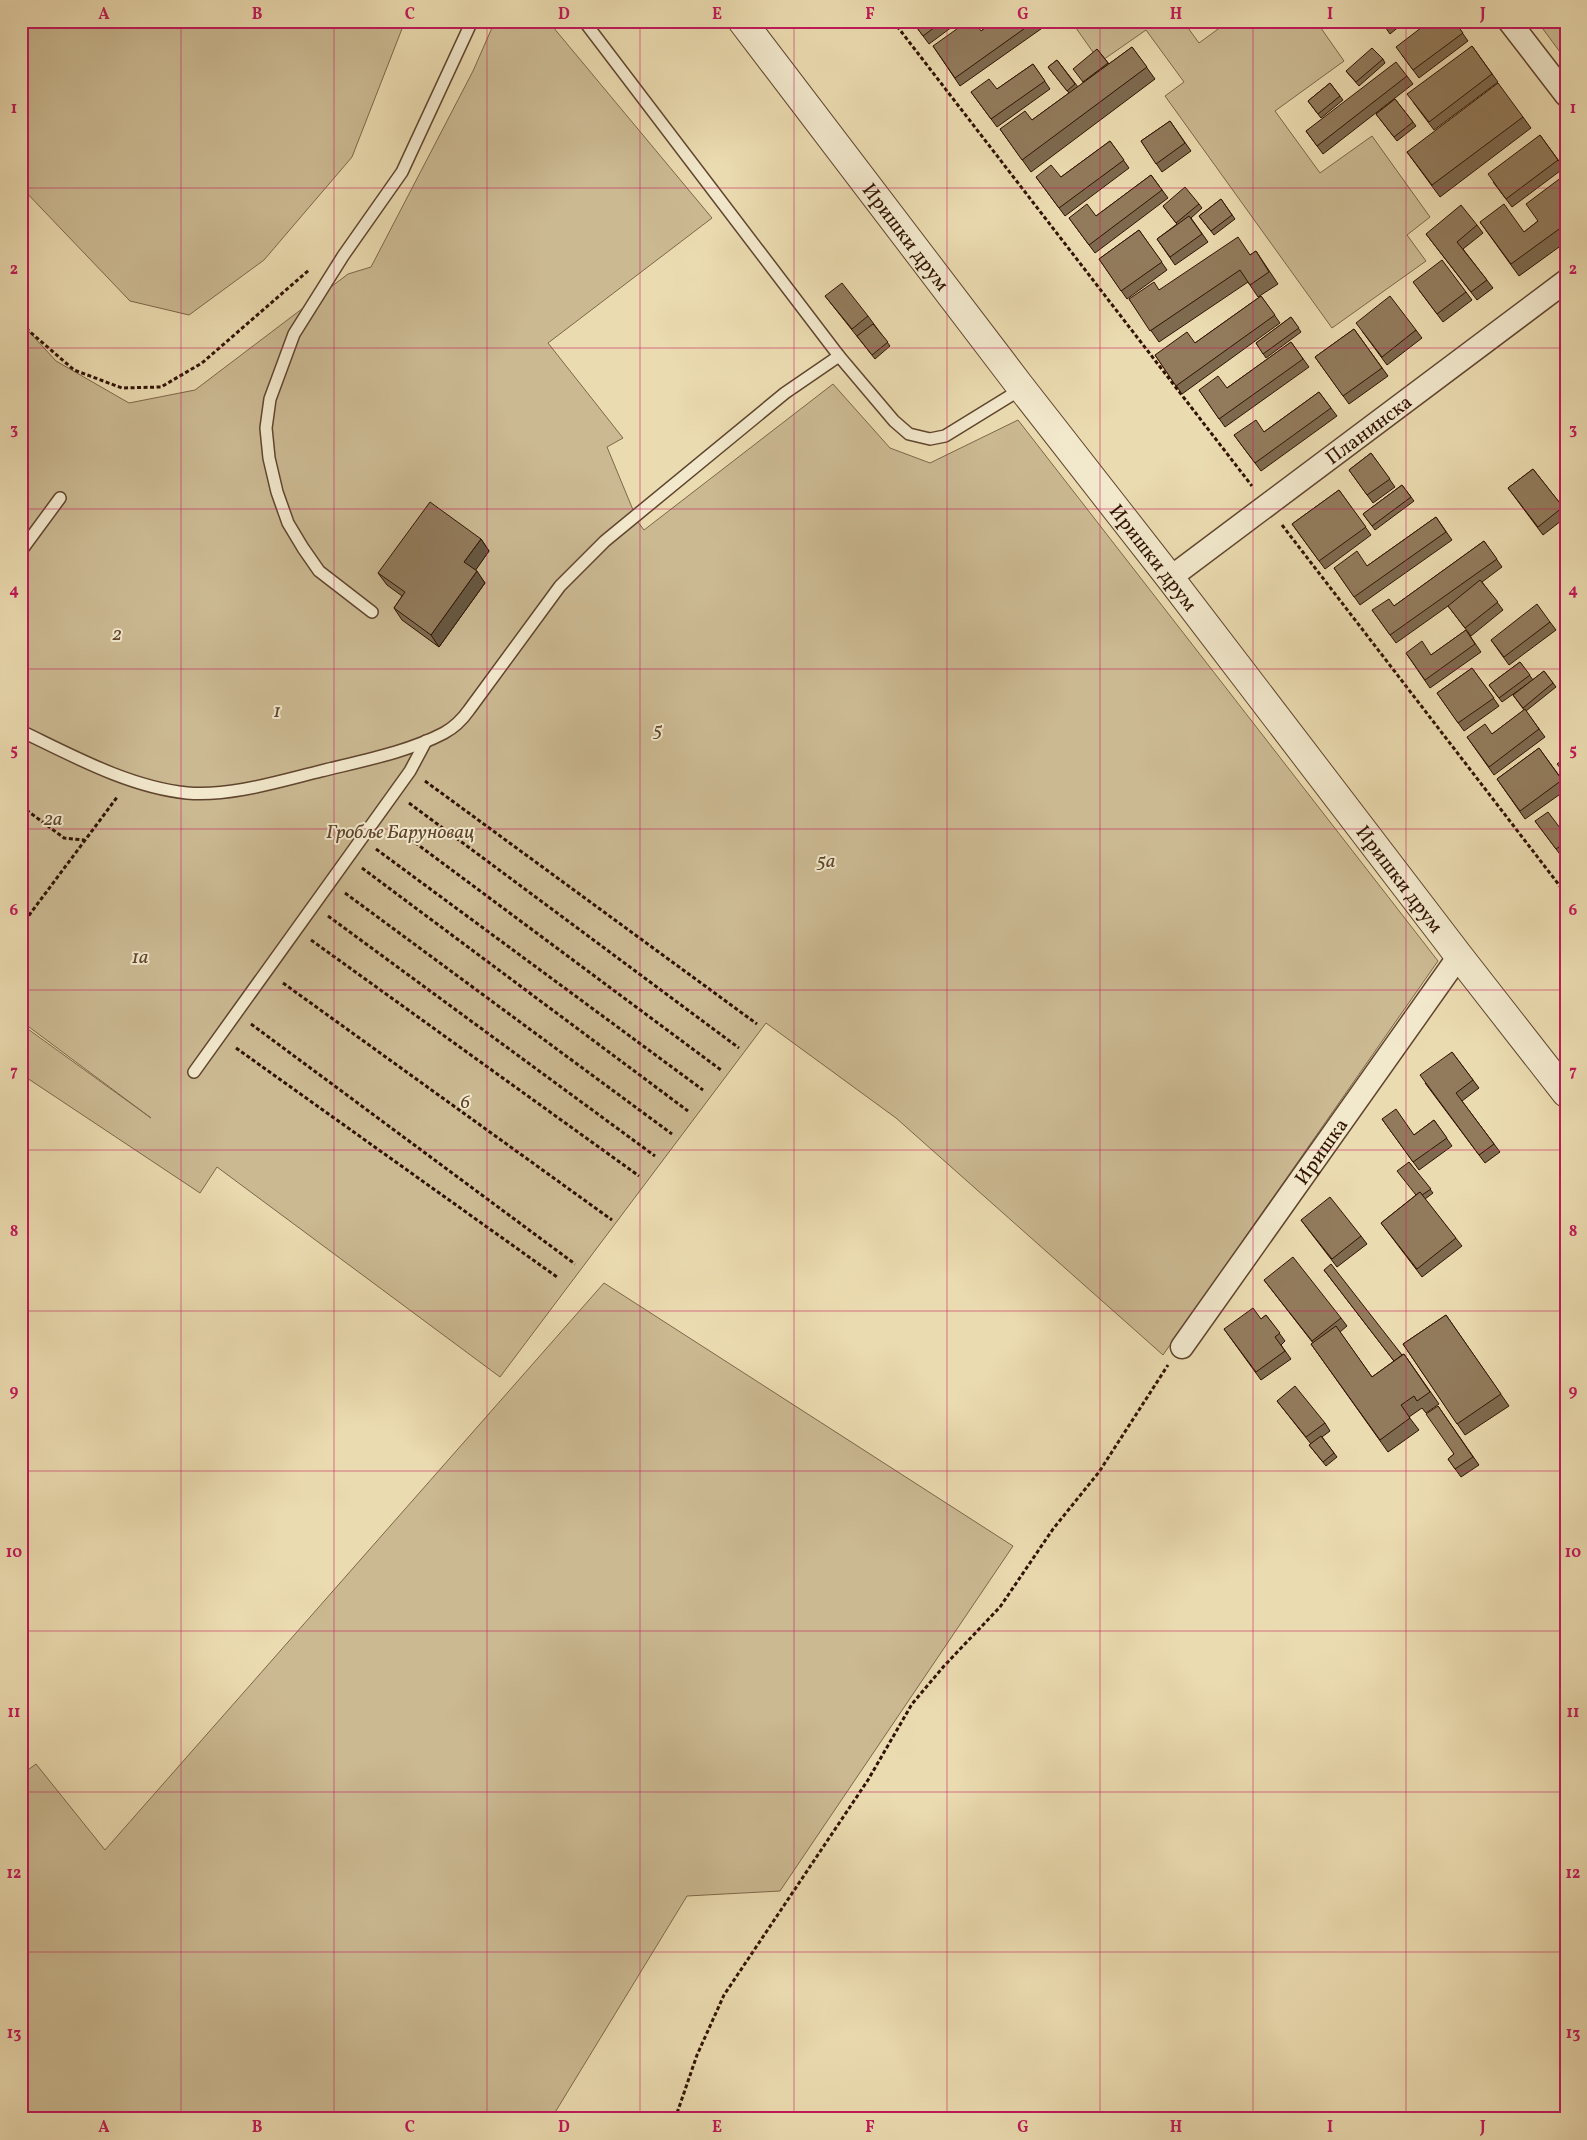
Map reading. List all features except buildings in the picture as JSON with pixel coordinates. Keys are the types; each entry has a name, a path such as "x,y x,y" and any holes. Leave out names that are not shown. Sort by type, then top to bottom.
{"street":[{"name":"Иришки друм","path":"742,21 1020,386 1566,1093"},
{"path":"1509,21 1566,95"},
{"name":"Планинска","path":"1170,578 1566,281"},
{"name":"Иришка","path":"1182,1346 1459,956"}],"lane":[{"path":"372,612 319,571 288,523 276,492 271,466 266,428 270,399 281,364 294,334 343,256 402,172 472,21"},
{"path":"584,21 839,356 894,421 909,434 930,440 945,436 971,422 1010,396 1020,386"},
{"path":"21,731 130,779 163,789 189,793 211,793 288,779 358,762 426,741 445,733 460,722 520,643 560,586 605,541 785,394 839,356"},
{"path":"21,551 60,498"},
{"path":"194,1072 395,792 426,741"}],"path":[{"path":"894,21 1566,894"},
{"path":"21,324 74,370 122,388 161,387 202,363 323,258 333,254 343,256"},
{"path":"410,770 757,1024"},
{"path":"21,926 130,779"},
{"path":"395,792 739,1048"},
{"path":"21,806 64,838 85,840"},
{"path":"378,815 721,1070"},
{"path":"361,838 703,1090"},
{"path":"348,857 688,1111"},
{"path":"330,882 672,1134"},
{"path":"313,905 655,1156"},
{"path":"296,929 639,1176"},
{"path":"266,971 612,1220"},
{"path":"236,1013 575,1264"},
{"path":"219,1036 557,1277"},
{"path":"675,2119 697,2055 724,1995 868,1780 912,1704 944,1666 1000,1607 1053,1529 1099,1472 1182,1346"}],"green space":[{"path":"21,21 405,21 352,157 264,260 189,315 130,301 21,187"},
{"path":"495,21 548,21 712,218 548,343 623,438 607,447 638,522 644,530 833,384 890,448 930,463 1018,420 1438,961 1163,1355 896,1118 766,1023 500,1377 217,1167 200,1193 21,1074 21,1024 151,1118 21,1021 21,323 56,361 129,403 195,390 348,274 371,267 473,71"},
{"path":"1071,21 1183,21 1199,43 1229,21 1316,21 1344,61 1275,111 1320,173 1372,136 1430,217 1407,235 1426,261 1332,328 1165,96 1184,82 1146,30 1100,62"},
{"path":"1537,21 1566,21 1566,60"},
{"path":"604,1283 1013,1546 780,1891 687,1896 551,2119 21,2119 21,1775 36,1764 105,1850"}],"park label":[{"name":"2","path":"117,633"},
{"name":"1","path":"277,710"},
{"name":"5","path":"658,729"},
{"name":"2a","path":"53,818"},
{"name":"Гробље Баруновац","path":"400,831"},
{"name":"5a","path":"826,860"},
{"name":"1a","path":"140,956"},
{"name":"6","path":"465,1101"}]}
